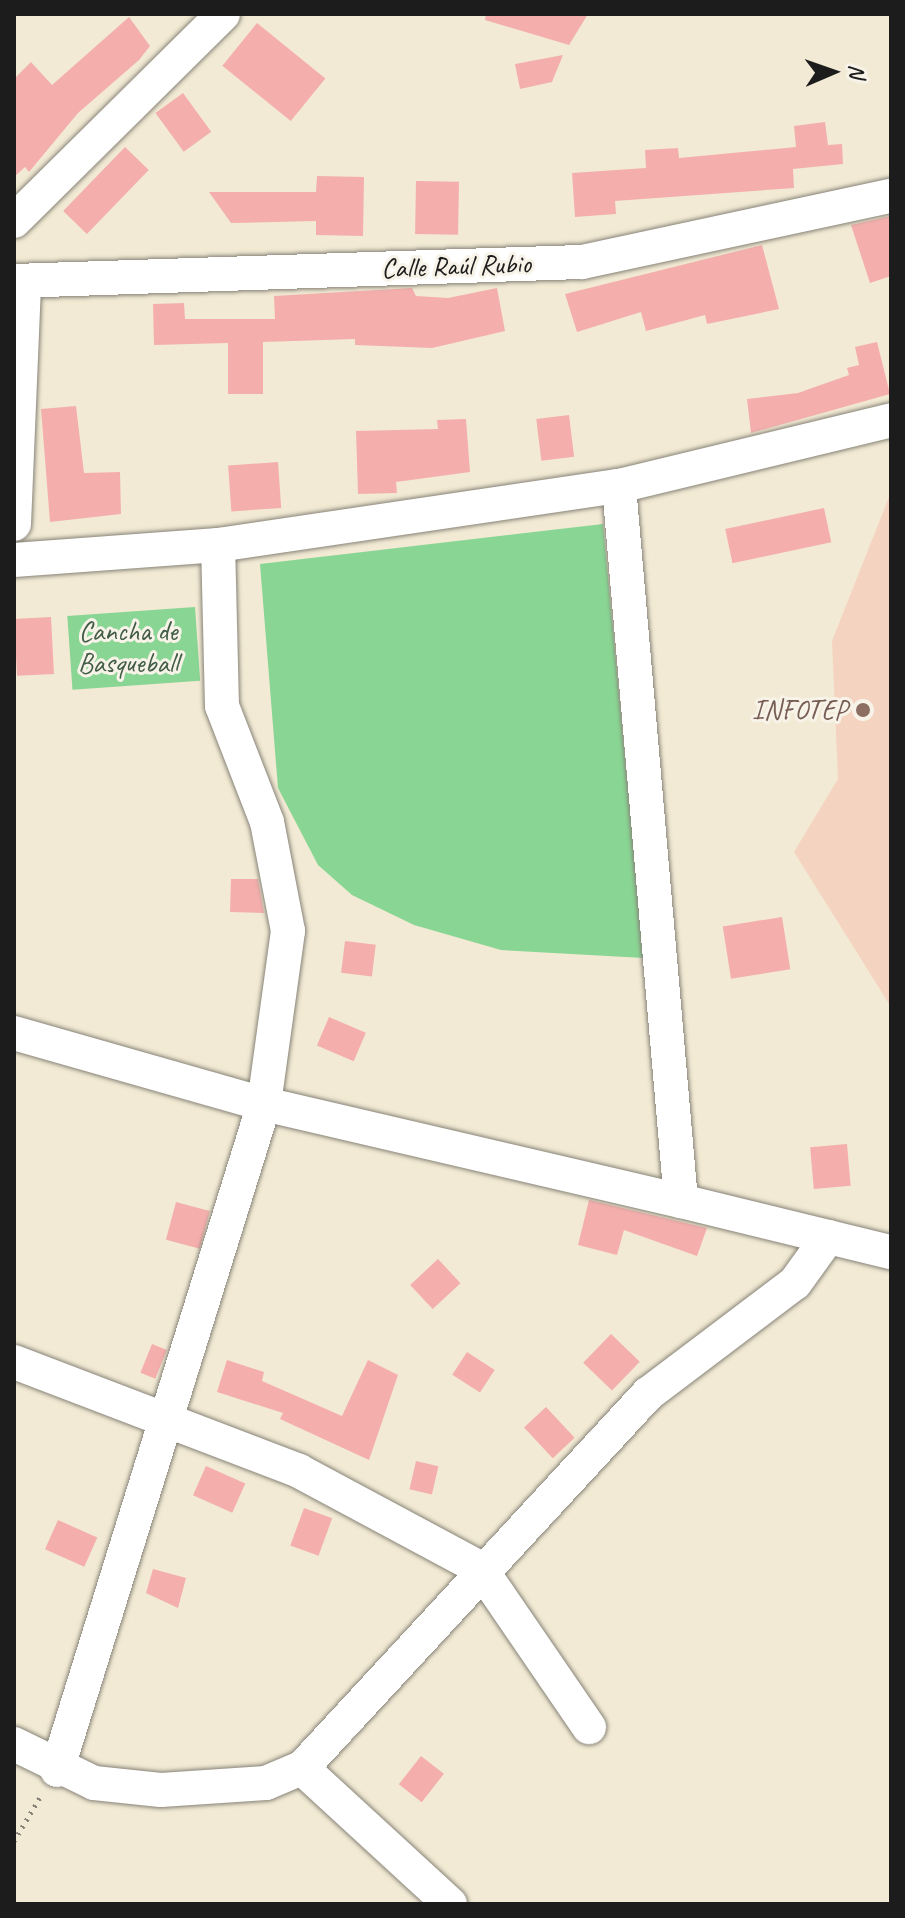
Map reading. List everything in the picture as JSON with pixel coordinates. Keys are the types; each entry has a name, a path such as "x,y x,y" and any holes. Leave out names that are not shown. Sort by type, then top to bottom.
{"street":[{"path":"14,221 223,14"},
{"name":"Calle Raúl Rubio","path":"19,281 582,262 891,196"},
{"path":"14,524 19,281"},
{"path":"14,560 218,545 619,486 891,420"},
{"path":"619,486 681,1201"},
{"path":"57,1770 170,1417 264,1104 288,931 267,822 222,706 218,545"},
{"path":"14,1033 264,1104 891,1252"},
{"path":"14,1744 57,1770 94,1783 161,1790 266,1783 302,1768 480,1568 648,1394 795,1283 828,1237"},
{"path":"14,1362 170,1417 299,1471 480,1568 589,1727"},
{"path":"302,1768 450,1904"}],"path":[{"path":"14,1841 57,1770"}],"shaded area":[{"name":"INFOTEP","path":"891,492 891,1007 794,852 838,779 832,641"}],"green space":[{"path":"603,524 644,958 501,950 414,925 352,895 318,865 278,788 260,564"},
{"name":"Cancha de Basqueball","path":"195,607 200,681 72,690 67,616"}],"building":[{"path":"486,14 588,14 569,45 485,20"},
{"path":"129,17 150,46 139,60 78,113 29,172 25,167 14,177 14,79 31,62 52,85"},
{"path":"257,23 325,78 291,121 222,66"},
{"path":"563,55 552,82 520,89 515,64"},
{"path":"183,93 211,132 184,152 155,113"},
{"path":"825,122 828,145 842,144 843,164 793,169 794,188 615,201 616,214 575,217 572,173 646,168 645,150 678,148 679,158 796,147 794,126"},
{"path":"125,147 149,170 87,234 63,211"},
{"path":"317,176 364,177 363,236 316,235 316,221 231,223 209,192 316,192"},
{"path":"416,181 459,182 458,235 415,234"},
{"path":"891,216 891,276 870,283 851,225"},
{"path":"762,245 779,309 707,324 705,315 646,331 641,312 577,332 565,294"},
{"path":"412,288 416,296 448,298 497,288 505,331 432,348 355,345 355,339 263,342 263,394 228,394 228,343 154,345 153,304 184,303 185,319 275,319 274,296"},
{"path":"877,342 890,394 751,433 747,399 798,393 849,375 847,368 859,365 855,347"},
{"path":"76,406 84,473 120,472 121,514 50,522 41,409"},
{"path":"569,415 574,457 541,461 536,419"},
{"path":"466,419 470,472 396,482 397,493 358,494 356,431 438,429 437,420"},
{"path":"278,462 281,508 231,511 228,465"},
{"path":"824,508 831,542 732,563 725,529"},
{"path":"51,617 54,674 17,676 14,619"},
{"path":"231,879 258,879 264,913 230,912"},
{"path":"782,917 790,969 731,979 723,926"},
{"path":"345,941 376,945 372,977 341,973"},
{"path":"329,1017 366,1033 354,1061 317,1046"},
{"path":"847,1144 851,1186 814,1189 810,1147"},
{"path":"589,1200 707,1228 697,1256 624,1230 617,1255 578,1245"},
{"path":"176,1202 210,1211 200,1249 166,1240"},
{"path":"438,1259 461,1283 433,1309 410,1285"},
{"path":"611,1334 640,1362 612,1391 583,1363"},
{"path":"152,1344 167,1350 155,1379 140,1373"},
{"path":"467,1352 495,1370 480,1393 452,1375"},
{"path":"227,1360 264,1372 262,1381 342,1416 368,1360 398,1375 369,1460 280,1419 283,1413 217,1392"},
{"path":"546,1407 575,1438 553,1458 524,1427"},
{"path":"416,1461 438,1466 432,1494 409,1489"},
{"path":"206,1466 245,1483 232,1513 193,1495"},
{"path":"304,1508 332,1518 319,1556 290,1546"},
{"path":"58,1520 97,1537 84,1567 45,1549"},
{"path":"153,1569 186,1578 178,1608 146,1593"},
{"path":"421,1756 444,1774 422,1802 399,1784"}],"place":[{"name":"INFOTEP","path":"863,710"}]}
